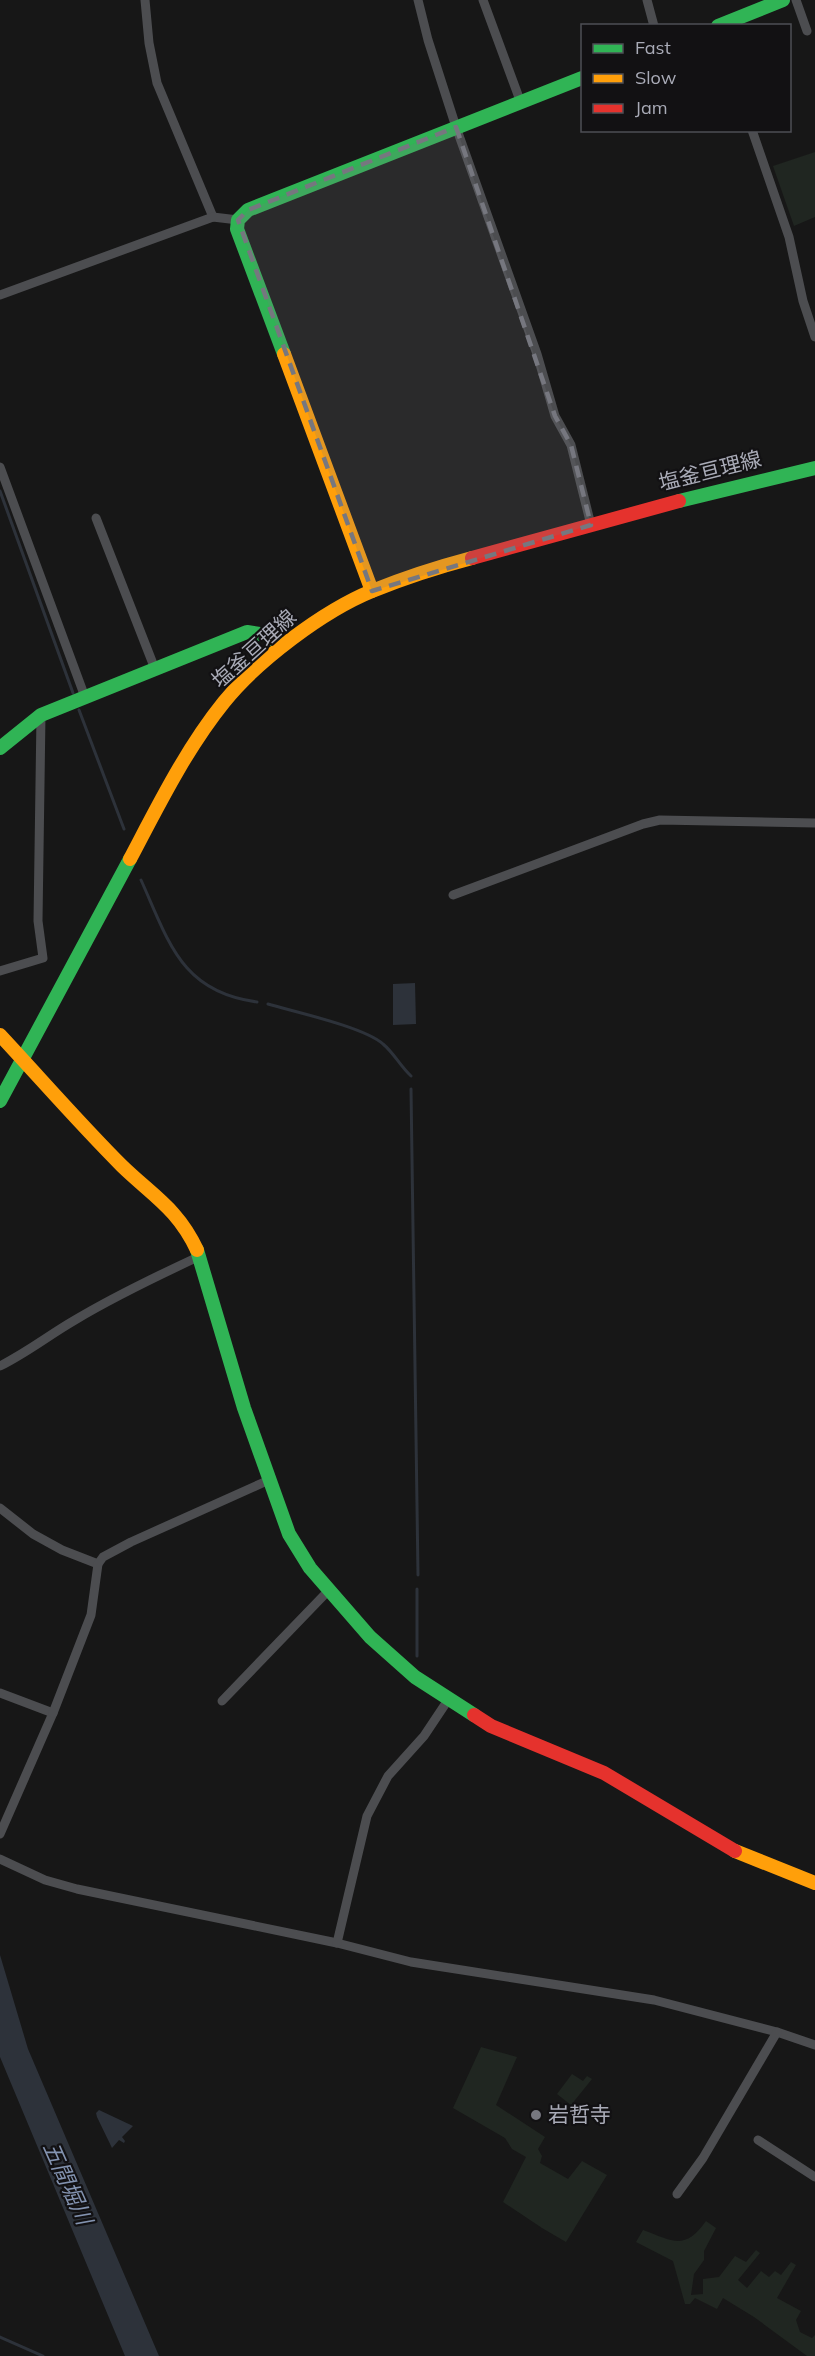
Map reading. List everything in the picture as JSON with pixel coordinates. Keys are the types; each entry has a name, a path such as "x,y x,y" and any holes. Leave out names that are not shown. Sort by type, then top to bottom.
{"street":[{"path":"145,0 149,43 157,83 213,217"},
{"path":"418,0 428,40 456,127 533,342 555,416 571,445 591,525"},
{"path":"483,0 521,103"},
{"path":"647,0 653,24"},
{"path":"723,24 783,0"},
{"path":"796,0 807,31"},
{"path":"372,591 237,229 238,220 248,210 581,78"},
{"path":"753,132 789,237 803,301 815,337"},
{"path":"0,295 213,217 238,220"},
{"path":"0,467 85,697"},
{"name":"塩釜亘理線","path":"0,1101 152,818 195,743 224,702 283,645 321,618 372,591 439,567 722,489 815,468"},
{"path":"96,518 155,669"},
{"path":"0,748 41,716 246,632 261,632 273,636 283,645"},
{"path":"0,971 43,958 38,921 41,716"},
{"path":"453,895 643,824 660,820 815,823"},
{"path":"0,1035 122,1166 178,1216 189,1232 200,1256 243,1408 289,1534 298,1550 329,1590 389,1656 448,1700 491,1726 564,1754 606,1774 732,1850 815,1883"},
{"path":"0,1366 26,1354 73,1321 116,1296 200,1256"},
{"path":"0,1834 53,1713 91,1615 98,1564 103,1557 131,1542 269,1480"},
{"path":"0,1508 33,1534 62,1550 98,1564"},
{"path":"222,1701 329,1590"},
{"path":"0,1694 53,1713"},
{"path":"337,1943 367,1816 388,1776 424,1736 448,1700"},
{"path":"0,1859 45,1880 77,1889 337,1943 411,1962 654,2000 777,2032 815,2045"},
{"path":"677,2194 703,2158 777,2032"},
{"path":"758,2140 815,2176"}],"highlighted area":[{"path":"456,127 555,416 571,445 591,525 372,591 238,220 248,210"}],"shaded area":[{"path":"815,152 815,217 794,226 773,166"},
{"path":"481,2047 517,2057 496,2105 545,2137 538,2149 542,2156 540,2163 568,2179 582,2161 607,2175 566,2242 503,2202 526,2157 512,2149 505,2138 453,2108"},
{"path":"572,2074 583,2081 587,2076 592,2079 571,2105 557,2094"},
{"path":"706,2221 716,2228 704,2251 704,2260 694,2274 691,2295 703,2294 703,2279 719,2277 735,2256 746,2262 756,2250 760,2253 738,2280 747,2288 761,2271 769,2277 775,2271 781,2275 791,2262 796,2265 777,2298 801,2311 796,2320 800,2332 812,2338 815,2335 815,2356 807,2356 754,2317 723,2298 717,2309 695,2298 690,2304 685,2304 673,2261 636,2242 643,2230 671,2240 685,2240 692,2237"}],"water":[{"path":"415,983 416,1024 393,1025 393,984"},
{"name":"五間堀川","path":"0,1955 28,2049 159,2356 125,2356 0,2057"},
{"path":"99,2110 133,2126 122,2137 124,2143 119,2140 112,2148 97,2117 96,2113"}],"waterway":[{"path":"0,491 73,693"},
{"path":"79,710 124,829"},
{"path":"141,880 170,943 194,975 211,987 231,996 257,1002"},
{"path":"268,1004 345,1026 374,1038 387,1048 411,1076"},
{"path":"411,1089 418,1575"},
{"path":"417,1589 417,1656"},
{"path":"0,2337 43,2356"}],"traffic: fast":[{"path":"723,24 783,0"},
{"path":"284,354 237,229 238,220 248,210 581,78"},
{"path":"679,501 815,468"},
{"path":"0,748 41,715 247,632 266,635 283,645"},
{"path":"0,1101 130,859"},
{"path":"197,1250 244,1408 289,1534 310,1568 370,1637 415,1677 474,1715"}],"traffic: slow":[{"path":"284,354 372,591"},
{"path":"130,859 173,778 210,720 238,686 272,654 312,624 353,600 409,577 472,558"},
{"path":"0,1035 106,1150 173,1213 197,1250"},
{"path":"735,1851 815,1883"}],"traffic: jam":[{"path":"472,558 679,501"},
{"path":"474,1715 491,1726 604,1773 735,1851"}],"place":[{"name":"岩哲寺","path":"536,2115"}]}
